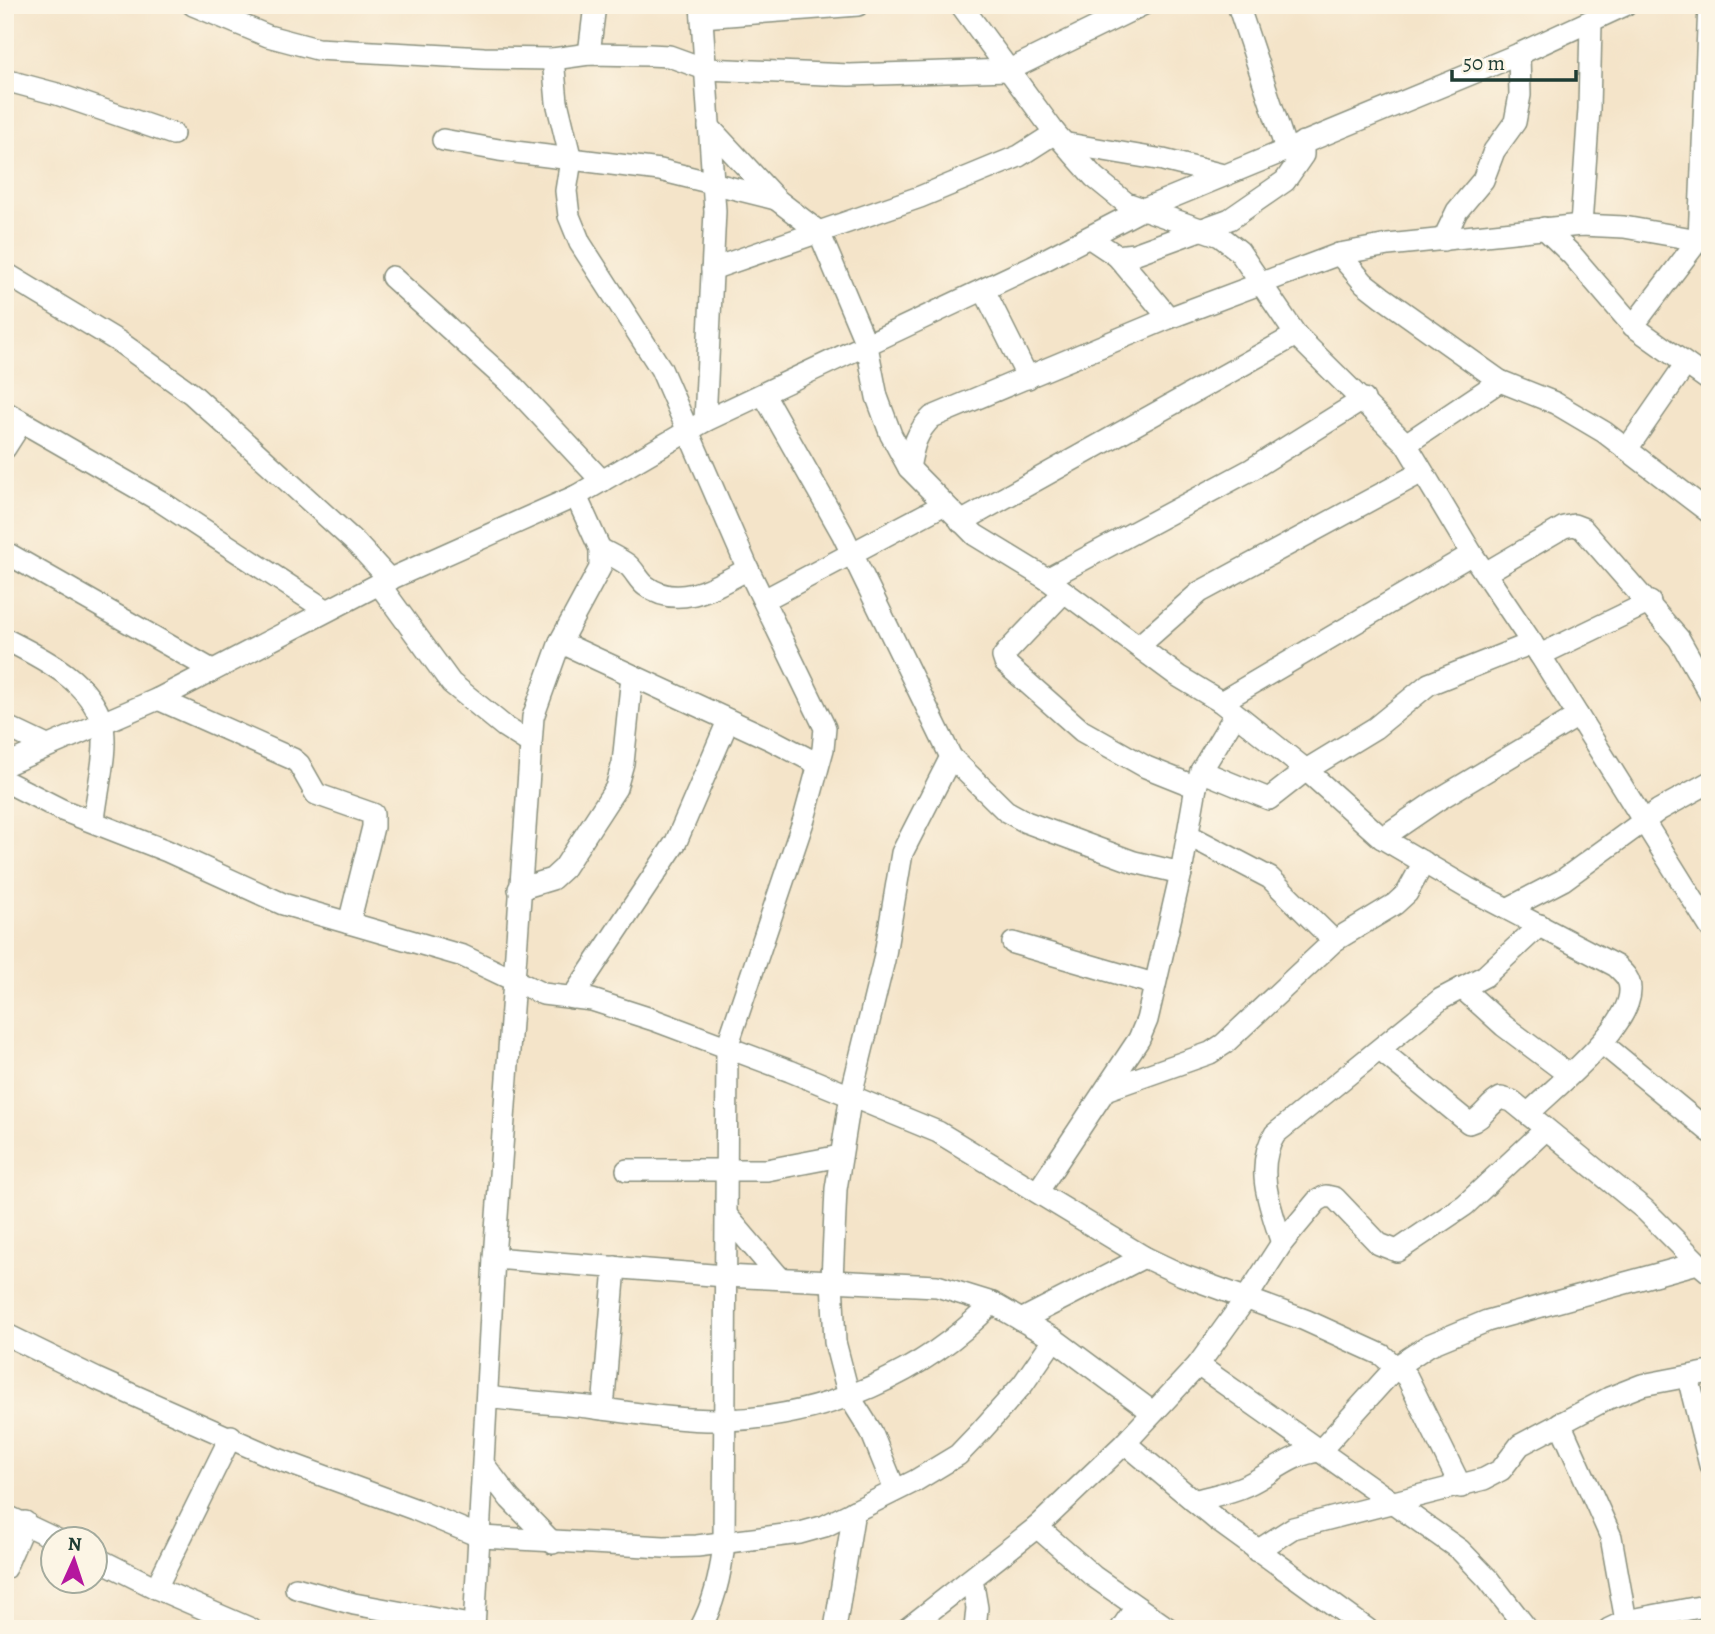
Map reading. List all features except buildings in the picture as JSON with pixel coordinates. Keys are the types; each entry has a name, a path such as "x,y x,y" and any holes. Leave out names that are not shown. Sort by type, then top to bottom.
{"street":[{"path":"193,5 268,36 317,49 417,57 553,59 589,54 668,56 705,69 849,75 1009,70 1142,5"},
{"path":"589,54 595,5"},
{"path":"697,427 715,211 701,11 858,5"},
{"path":"961,5 1061,139 1094,177 1126,203 1220,236 1239,251 1296,335 1406,443 1472,554 1487,572 1710,927"},
{"path":"1117,256 1134,254 1230,219 1285,181 1303,155 1295,145 1238,5"},
{"path":"5,765 158,699 326,610 576,496 697,427 984,290 1141,210 1519,54 1625,5"},
{"path":"1633,326 1704,240 1709,5"},
{"path":"1581,225 1589,121 1591,23"},
{"path":"1443,240 1457,211 1483,180 1494,151 1515,122 1520,95 1519,54"},
{"path":"553,59 557,102 570,160 566,191 569,216 580,243 697,427 748,569 825,728 823,749 804,819 727,1046 725,1171 728,1217 723,1542 720,1576 709,1613 700,1629"},
{"path":"5,80 57,94 173,134"},
{"path":"709,127 776,199 819,232 867,346 877,397 891,435 909,468 961,522 1004,555 1055,586 1228,709 1306,770 1382,838 1616,966 1628,977 1628,1003 1603,1044 1528,1114"},
{"path":"712,269 990,169 1038,146 1061,139 1223,175"},
{"path":"443,140 570,160 646,168 776,199"},
{"path":"909,468 913,444 921,427 932,417 1169,318 1339,254 1388,245 1581,225 1624,227 1704,240"},
{"path":"1544,228 1572,255 1633,326 1710,381"},
{"path":"1090,238 1117,256 1169,318"},
{"path":"1339,254 1373,290 1500,381 1555,402 1627,449 1710,513"},
{"path":"5,273 121,343 192,394 357,544 451,683 505,727 530,743"},
{"path":"392,277 513,386 602,481"},
{"path":"984,290 1028,378"},
{"path":"961,522 1296,335"},
{"path":"1627,449 1685,365"},
{"path":"1406,443 1500,381"},
{"path":"764,395 851,553 951,757 1006,811 1026,822 1134,862 1181,873"},
{"path":"1364,399 1055,586 1003,657 1005,663 1082,731 1146,767 1269,799 1306,770 1375,728 1429,684 1536,649 1650,602"},
{"path":"5,448 13,417 149,495 326,610"},
{"path":"1140,645 1200,592 1422,472"},
{"path":"296,1588 364,1607 475,1627 494,1258 533,717 560,642 600,568 600,549 576,496"},
{"path":"764,600 943,505"},
{"path":"1487,572 1564,527 1574,525 1595,539 1650,602 1679,639 1710,694"},
{"path":"600,549 629,566 644,585 657,593 673,596 693,595 710,590 748,569"},
{"path":"5,552 212,670"},
{"path":"1038,1191 1139,1039 1181,873 1199,779 1228,709 1472,554"},
{"path":"5,639 71,678 87,696 102,723 103,750 94,821"},
{"path":"560,642 818,764"},
{"path":"520,888 552,879 564,868 616,788 623,763 632,676"},
{"path":"158,699 293,759 299,764 307,783 316,794 373,814 373,827 349,923"},
{"path":"1382,838 1436,801 1578,716"},
{"path":"505,727 533,717"},
{"path":"572,998 676,842 728,721"},
{"path":"5,726 47,746"},
{"path":"895,1490 871,1431 849,1396 835,1342 832,1280 840,1156 850,1095 884,960 902,853 951,757"},
{"path":"5,781 51,805 94,821 253,892 307,912 463,956 513,977 543,994 612,1006 727,1046 938,1132 1144,1256 1370,1350 1396,1367 1406,1377 1461,1487"},
{"path":"1509,908 1563,880 1644,820 1710,782"},
{"path":"1188,835 1270,878 1334,941"},
{"path":"1108,1089 1210,1053 1224,1044 1334,941 1395,904 1407,893 1424,862"},
{"path":"1282,1243 1263,1165 1266,1149 1275,1134 1441,999 1485,976 1540,925"},
{"path":"1013,943 1154,984"},
{"path":"1462,988 1503,1026 1568,1074"},
{"path":"1603,1044 1708,1127"},
{"path":"1380,1050 1469,1124 1501,1098 1512,1101 1544,1131 1644,1209 1704,1268"},
{"path":"907,1629 1037,1527 1125,1443 1151,1411 1198,1365 1282,1243 1317,1201 1326,1196 1335,1198 1379,1244 1397,1251 1465,1205 1544,1131"},
{"path":"627,1170 767,1170 840,1156"},
{"path":"728,1217 779,1277"},
{"path":"1021,1320 1144,1256"},
{"path":"494,1258 725,1276 937,1286 992,1303 1054,1339 1151,1411"},
{"path":"603,1409 615,1267"},
{"path":"1194,1501 1246,1486 1295,1456 1320,1451 1396,1367 1429,1345 1487,1321 1704,1268"},
{"path":"488,1397 726,1420 774,1414 849,1396 936,1352 958,1337 992,1303"},
{"path":"5,1334 119,1390 231,1436 275,1458 414,1509 481,1537 664,1547 800,1533 825,1526 895,1490 958,1455 1005,1406 1054,1339"},
{"path":"1198,1365 1460,1550 1488,1579 1527,1629"},
{"path":"1257,1551 1293,1528 1461,1487 1501,1470 1520,1445 1642,1385 1710,1372"},
{"path":"1688,1377 1710,1465"},
{"path":"1560,1423 1611,1538 1617,1625 1710,1605"},
{"path":"156,1588 231,1436"},
{"path":"1125,1443 1257,1551 1367,1629"},
{"path":"484,1465 510,1499 553,1543"},
{"path":"835,1629 854,1511"},
{"path":"5,1569 15,1518 38,1529"},
{"path":"1037,1527 1093,1576 1169,1629"},
{"path":"108,1564 251,1629"},
{"path":"972,1579 977,1608 975,1629"},
{"path":"1121,1629 1136,1606"}]}
